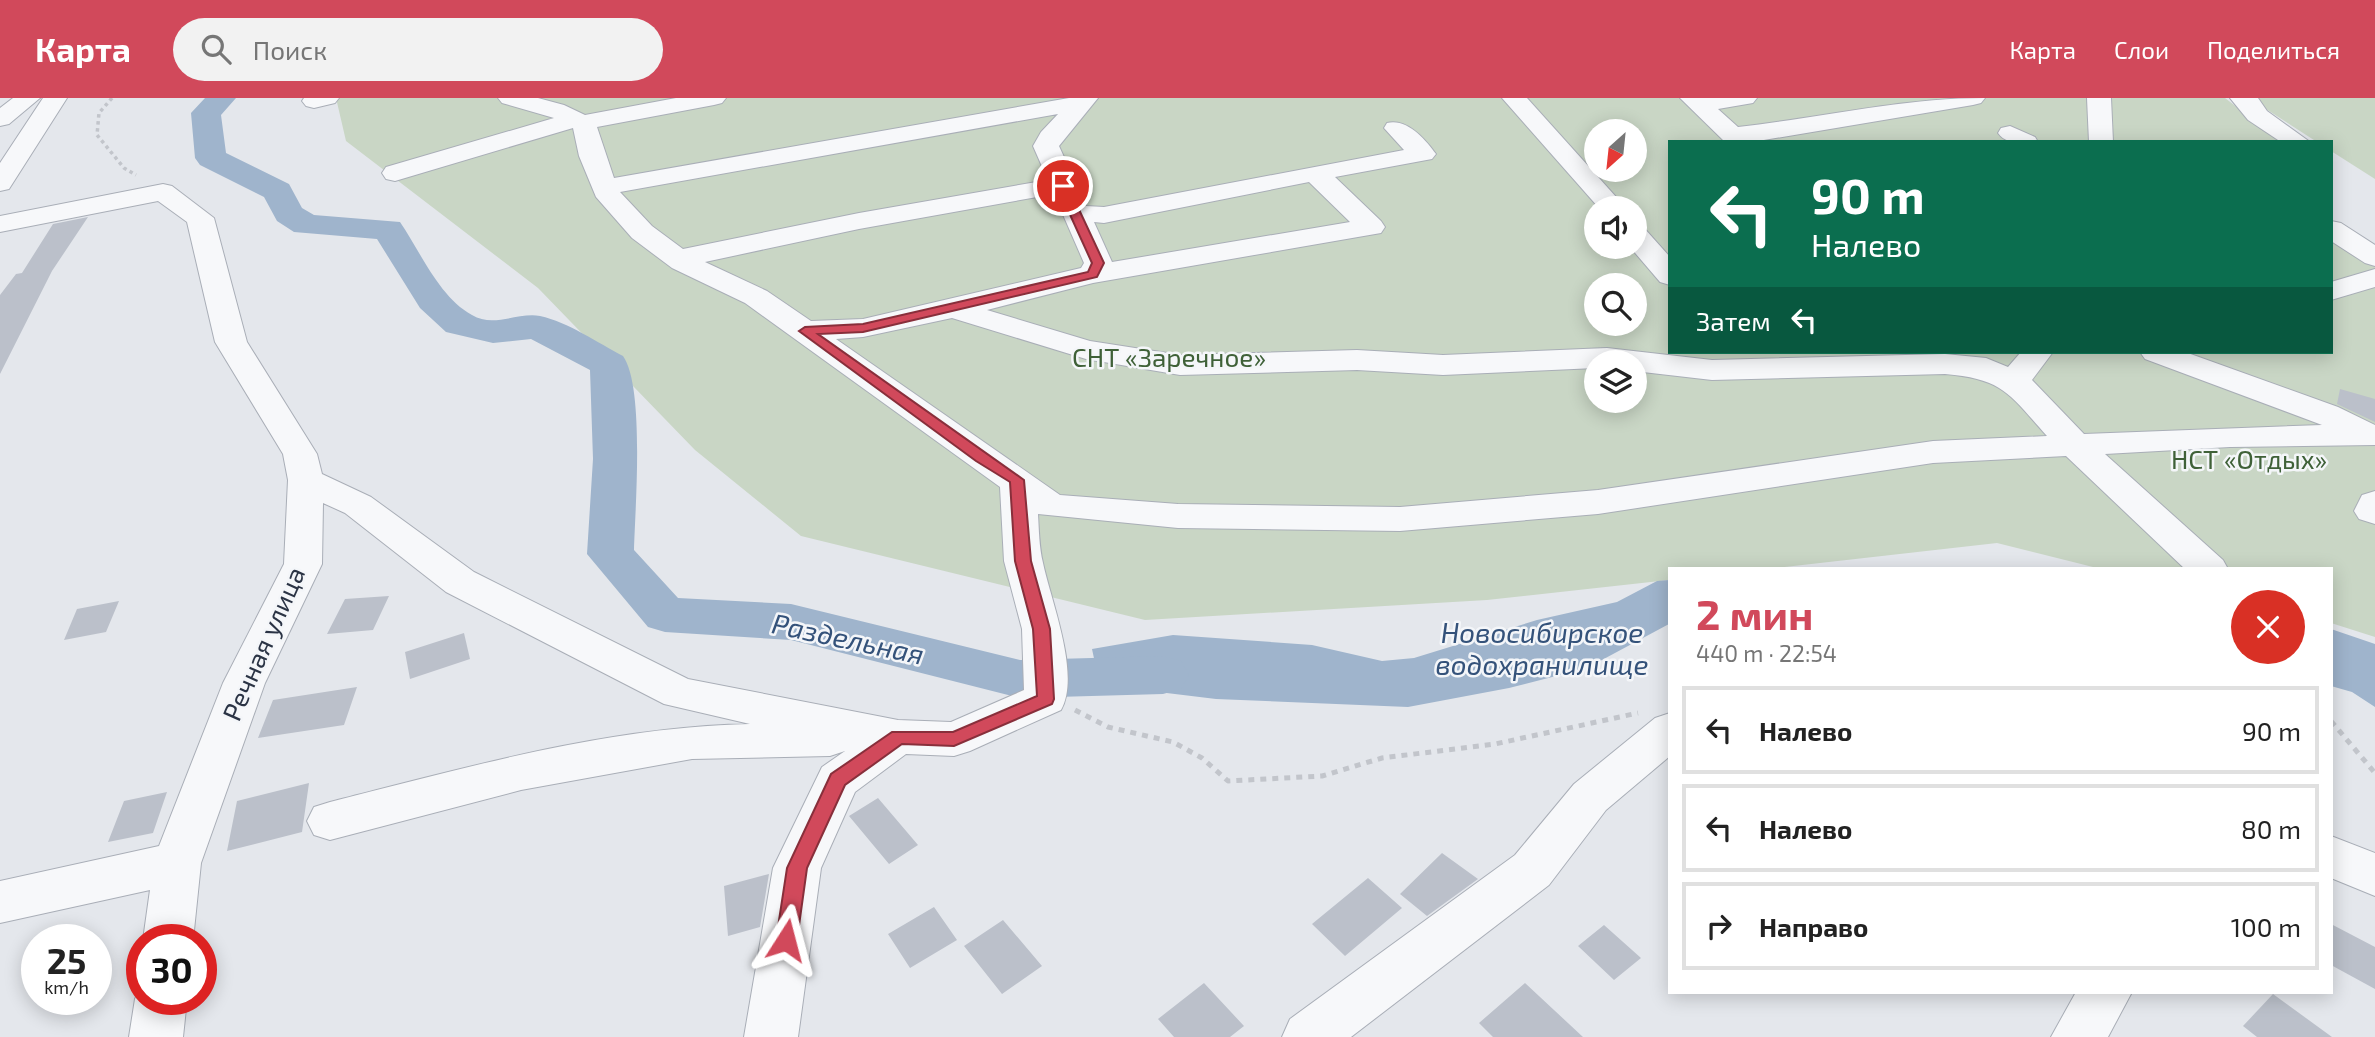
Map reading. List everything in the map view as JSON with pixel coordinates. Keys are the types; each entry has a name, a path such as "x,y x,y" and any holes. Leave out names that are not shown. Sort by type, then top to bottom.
{"street":[{"path":"0,119 29,98"},
{"path":"0,183 55,98"},
{"path":"510,98 556,110 578,121 609,197 642,232 679,259 756,297 1051,506 1178,516 1400,519 1598,502 1933,452 2230,437 2370,435"},
{"path":"395,173 578,121 714,98"},
{"path":"1514,98 1602,196"},
{"path":"1695,101 1745,98"},
{"path":"1695,101 1736,138 1825,134 1973,98"},
{"path":"2099,98 2101,140"},
{"path":"2242,98 2251,104 2257,115 2295,140"},
{"path":"605,187 1084,100"},
{"path":"1084,100 1050,136 1046,146 1098,263 1093,274"},
{"path":"1076,213 1104,215 1423,153 1396,128"},
{"path":"805,331 863,328 1093,274 1371,227 1315,173"},
{"path":"679,259 859,221 1063,185"},
{"path":"0,224 163,192"},
{"name":"Речная улица","path":"163,192 200,218 231,342 300,454 306,480 303,564 244,683 177,863 170,924"},
{"path":"2333,230 2375,257"},
{"path":"1647,249 1668,274"},
{"path":"2333,290 2375,278"},
{"path":"953,309 1086,350 1180,365 1357,360 1443,365 1607,358 1712,370 1739,360 1988,367 2030,354"},
{"path":"2161,354 2326,414 2370,435"},
{"path":"1988,367 2207,567"},
{"path":"306,480 358,505 460,582 679,693 898,737"},
{"path":"330,821 521,772 692,742 898,737 954,739 1046,699 1042,629 1023,561 1017,480"},
{"path":"2375,503 2372,511 2375,513"},
{"path":"1309,1037 1532,870 1590,797 1659,720"},
{"path":"771,1037 797,868 838,780 898,737"},
{"path":"804,739 820,818"},
{"path":"2333,857 2375,875"},
{"path":"0,902 177,863"},
{"path":"2078,1037 2105,994"},
{"path":"156,1037 159,1015"}],"path":[{"path":"112,98 99,113 97,135 124,168 163,192"},
{"path":"1046,699 1108,727 1173,742 1202,758 1227,782 1322,776 1382,758 1659,720"},
{"path":"2333,723 2375,773"}],"green space":[{"name":"СНТ «Заречное»","path":"336,98 2225,98 2279,140 1668,140 1668,354 2333,354 2333,226 2375,246 2375,637 2333,624 2333,567 2093,567 1997,543 1785,567 1668,567 1668,580 1487,600 1145,620 801,536 695,450 538,288 346,141"},
{"path":"2249,98 2375,98 2375,179 2333,152 2333,140 2314,140"}],"water":[{"name":"Новосибирское водохранилище","path":"1668,580 1668,625 1587,668 1509,688 1408,707 1216,699 1142,690 1098,677 1092,649 1173,635 1312,645 1382,661 1414,658 1537,620 1617,602 1657,581"},
{"path":"2333,630 2375,644 2375,707 2352,692 2333,687"}],"building":[{"path":"88,217 52,271 0,374 0,295 16,274 22,273 53,224"},
{"path":"2340,389 2375,399 2375,422 2337,404"},
{"path":"389,596 373,630 327,634 345,599"},
{"path":"119,601 106,632 64,640 77,609"},
{"path":"464,633 470,659 410,679 405,652"},
{"path":"357,687 344,725 258,738 273,700"},
{"path":"309,783 302,832 227,851 237,801"},
{"path":"167,792 153,833 108,842 124,801"},
{"path":"878,798 918,845 889,864 849,816"},
{"path":"1442,853 1478,879 1427,916 1400,894"},
{"path":"769,874 760,927 728,936 724,886"},
{"path":"1368,878 1402,908 1345,956 1312,924"},
{"path":"934,907 957,940 910,968 888,934"},
{"path":"1003,920 1042,966 1002,994 964,946"},
{"path":"1604,925 1641,958 1614,980 1578,946"},
{"path":"2333,925 2375,947 2375,989 2333,966"},
{"path":"1204,983 1244,1026 1230,1037 1174,1037 1158,1019"},
{"path":"1525,983 1583,1037 1493,1037 1479,1023"},
{"path":"2273,994 2332,1037 2257,1037 2243,1026"}],"waterway":[{"name":"Раздельная","path":"222,98 206,113 211,158 277,191 289,214 306,225 388,229 433,300 459,324 493,332 537,327 609,364 614,436 610,554 665,615 791,622 1020,679 1163,675"}],"route":[{"path":"786,940 797,868 838,780 898,737 954,739 1046,699 1042,629 1023,561 1017,480 981,458 805,331 863,328 1093,274 1098,263 1063,186"}],"park label":[{"name":"НСТ «Отдых»","path":"2249,460"}]}
